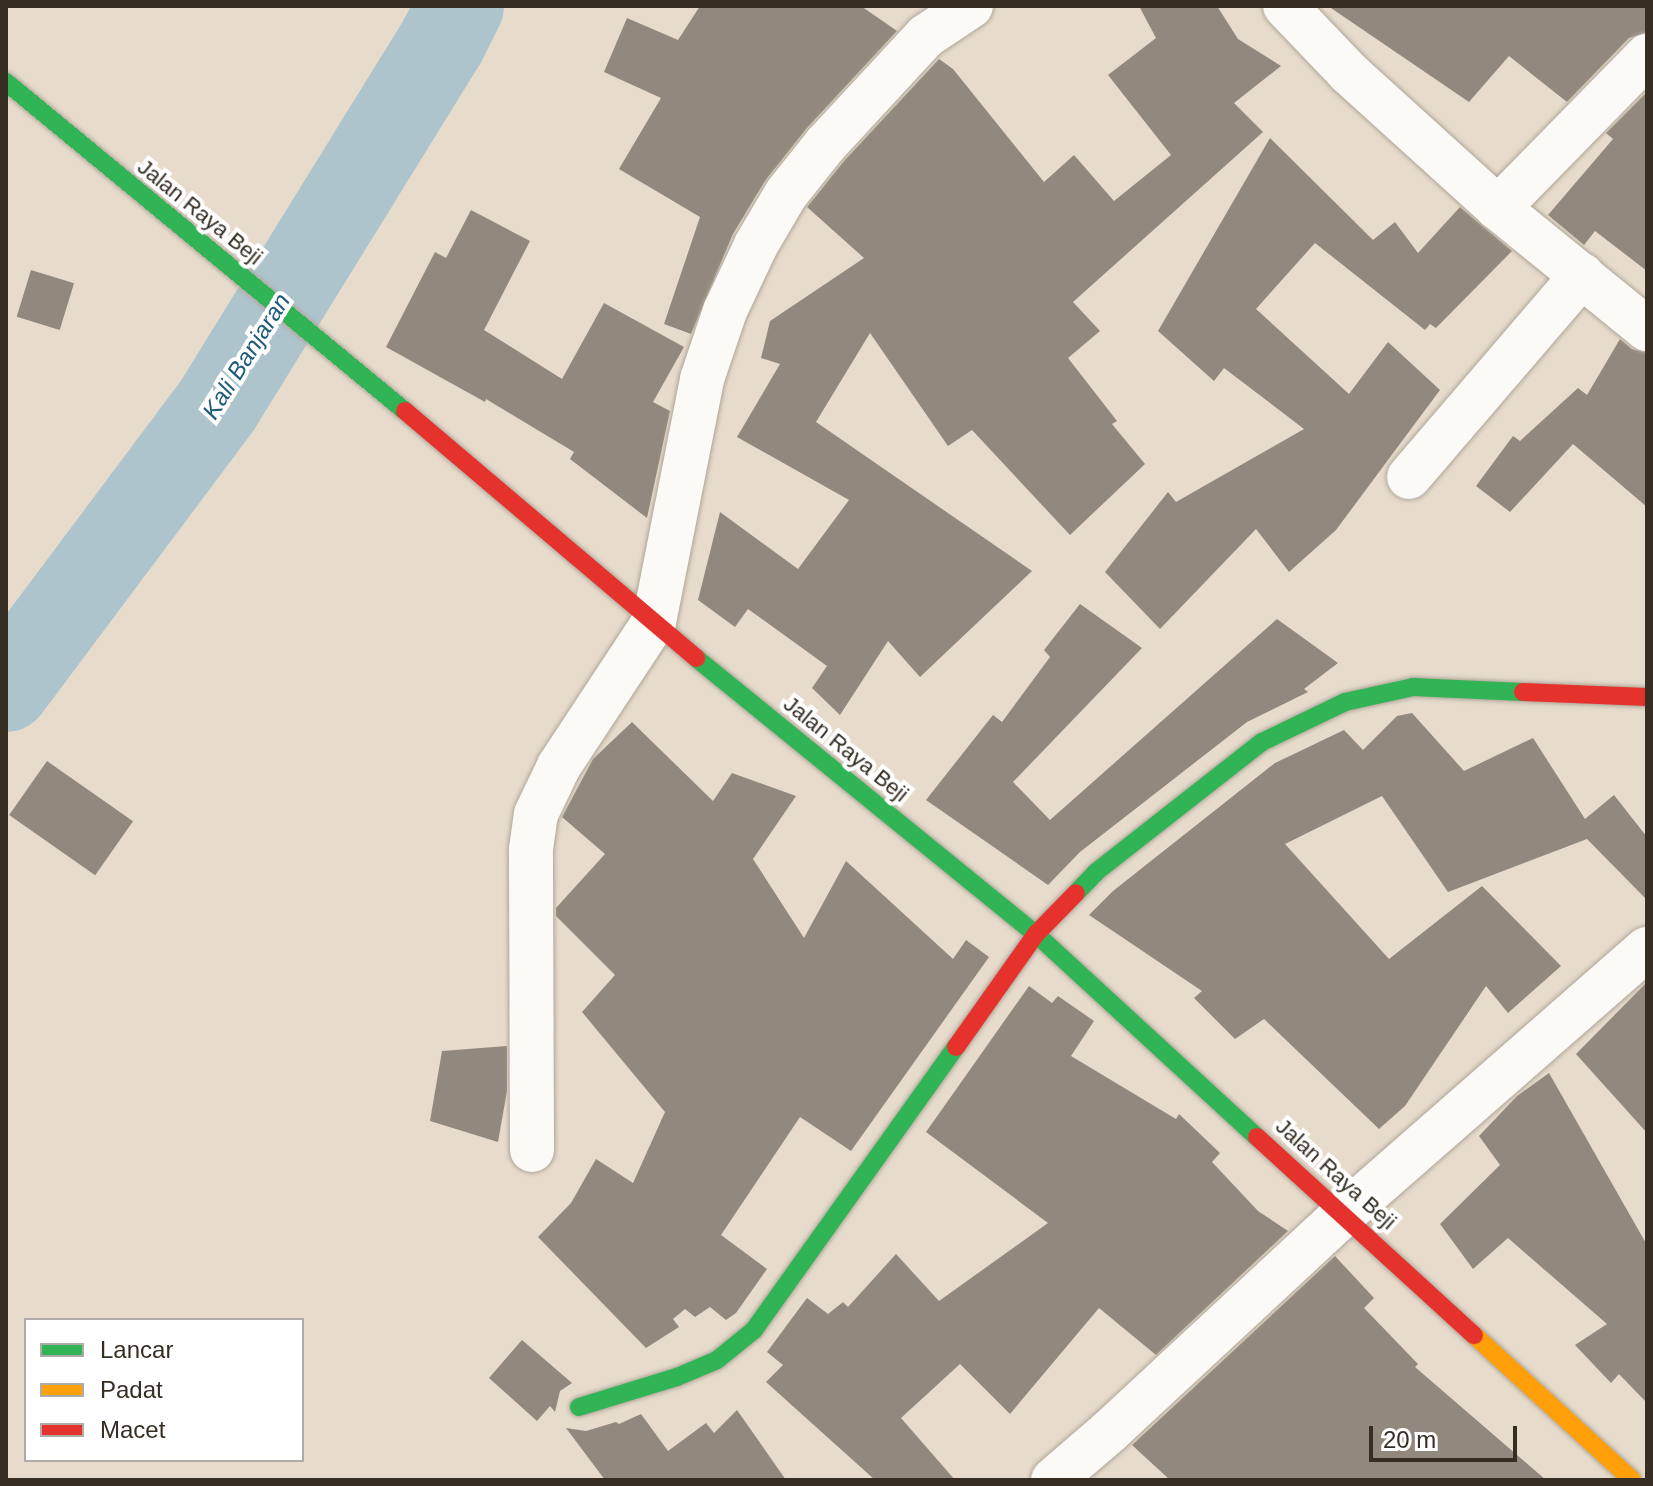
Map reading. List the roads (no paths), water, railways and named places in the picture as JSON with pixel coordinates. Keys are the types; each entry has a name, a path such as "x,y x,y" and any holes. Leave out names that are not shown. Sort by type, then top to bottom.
{"street":[{"path":"532,1150 531,849 536,814 559,766 654,622 702,379 725,311 756,245 786,194 859,106 926,36 971,6"},
{"path":"1285,6 1349,73 1498,208 1647,329"},
{"path":"1498,208 1647,56"},
{"name":"Jalan Raya Beji","path":"6,82 479,473 654,622 1036,934 1345,1213 1632,1480"},
{"path":"1409,477 1582,275"},
{"path":"579,1407 677,1377 717,1360 754,1330 1036,934 1096,872 1262,742 1345,702 1413,687 1647,697"},
{"path":"1053,1480 1345,1213 1647,949"}],"waterway":[{"name":"Kali Banjaran","path":"6,688 217,406 442,42 460,6"}]}
